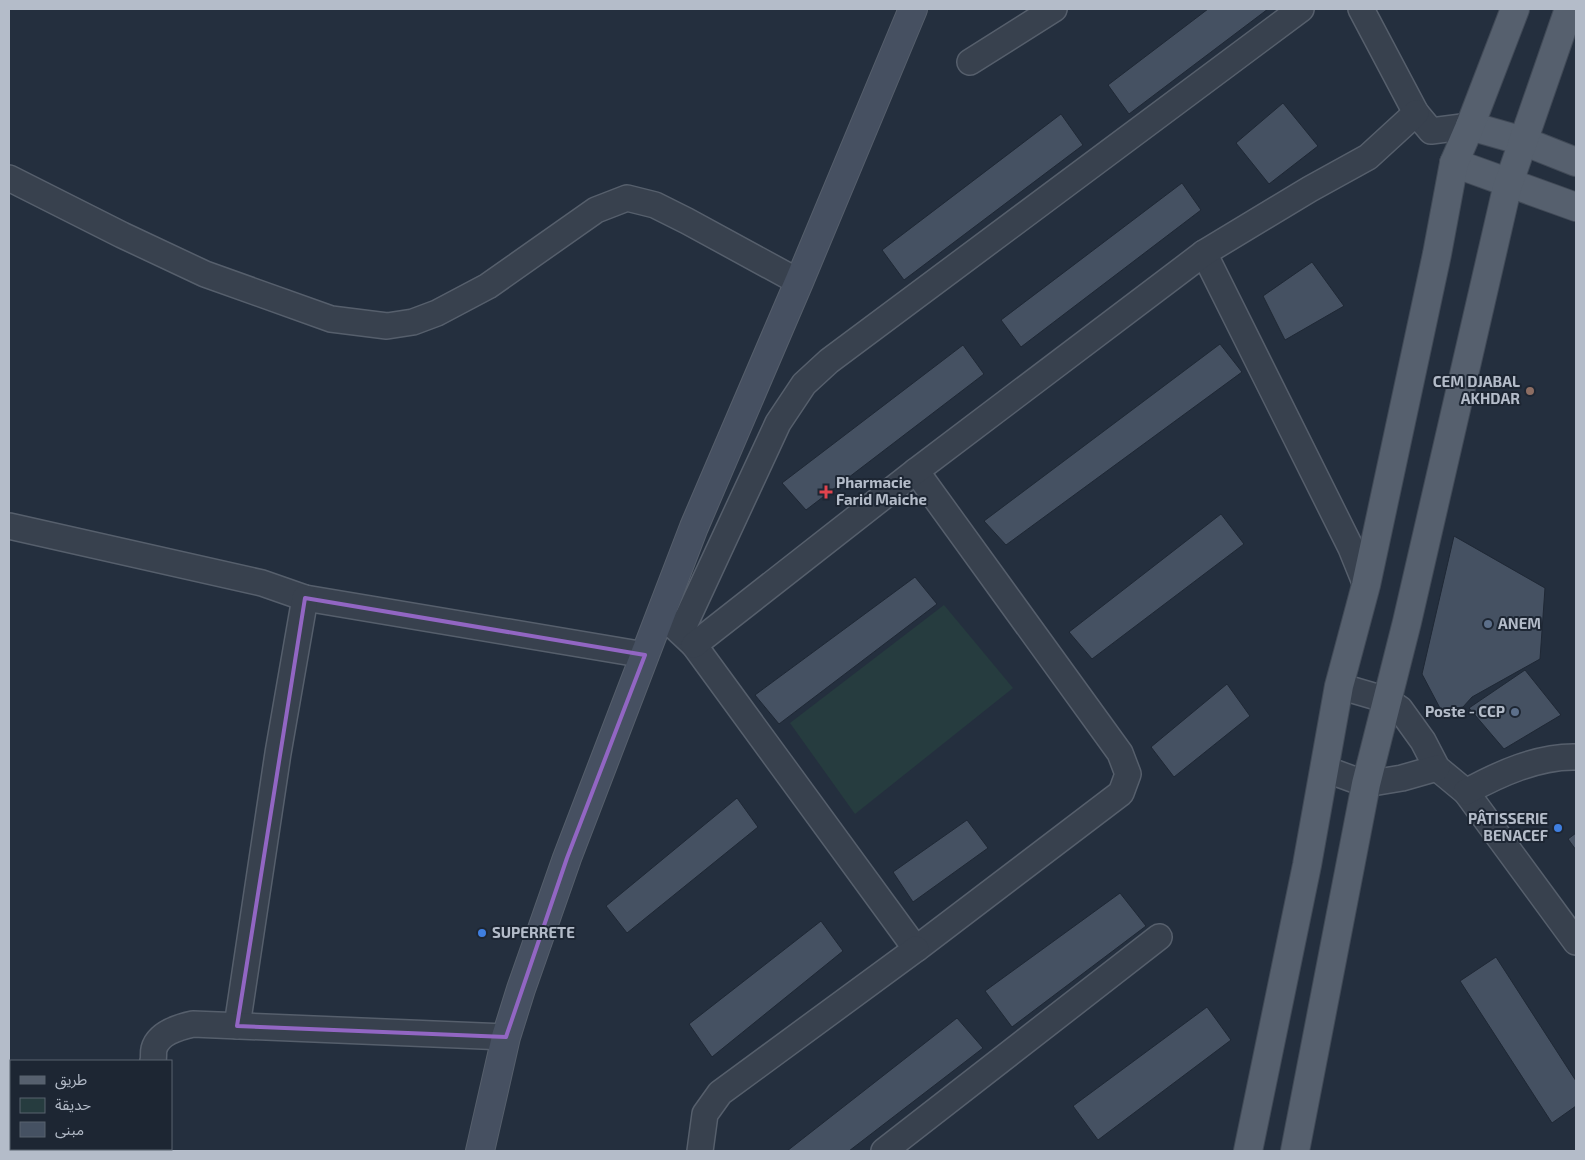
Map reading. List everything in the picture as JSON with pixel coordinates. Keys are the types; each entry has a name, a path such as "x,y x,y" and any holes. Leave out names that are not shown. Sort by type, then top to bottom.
{"main road":[{"path":"480,1151 506,1037 521,988 567,858 694,527 913,9"},
{"path":"1248,1151 1307,865 1340,686 1366,585 1437,254 1454,163 1515,9"},
{"path":"1295,1151 1366,784 1407,622 1502,207 1523,141 1569,26"},
{"path":"1470,126 1523,141 1576,162"},
{"path":"1454,163 1576,207"}],"street":[{"path":"970,62 1054,9"},
{"path":"687,639 778,423 804,384 830,361 1301,9"},
{"path":"1361,9 1424,122 1454,163"},
{"path":"687,639 916,472 1204,253 1424,122 1470,126"},
{"path":"9,178 205,274 331,319 387,326 412,322 437,312 488,286 596,210 627,198 655,205 799,282"},
{"path":"1204,253 1350,548 1366,585"},
{"path":"700,1151 705,1114 720,1093 916,949 1121,793 1128,774 1120,753 916,472"},
{"path":"9,526 262,582 305,598 645,655"},
{"path":"237,1026 278,753 305,598"},
{"path":"661,614 687,639 916,949"},
{"path":"1340,686 1387,700 1400,709 1412,724 1437,768 1466,792 1576,942"},
{"path":"1466,792 1490,779 1529,764 1576,757"},
{"path":"1325,769 1366,784 1402,778 1437,768"},
{"path":"884,1151 1159,937"},
{"path":"154,1060 154,1048 161,1037 180,1027 193,1024 506,1037"}],"highlighted area":[{"path":"305,598 645,655 567,858 506,1037 237,1026"}],"green space":[{"path":"944,605 1013,688 855,814 790,723"}],"building":[{"path":"1208,9 1268,9 1129,114 1108,85"},
{"path":"1283,103 1318,146 1269,184 1236,143"},
{"path":"1061,114 1083,145 904,280 882,250"},
{"path":"1182,183 1201,210 1021,347 1001,320"},
{"path":"1312,262 1344,306 1285,340 1263,296"},
{"path":"1220,344 1242,372 1006,545 984,521"},
{"path":"963,345 984,374 806,510 782,483"},
{"path":"1221,514 1244,544 1092,659 1069,632"},
{"name":"ANEM","path":"1454,536 1545,588 1540,659 1472,697 1463,707 1441,710 1422,674"},
{"path":"915,577 937,604 779,724 755,695"},
{"name":"Poste - CCP","path":"1525,670 1561,715 1504,749 1469,708"},
{"path":"1227,684 1250,716 1174,777 1151,747"},
{"path":"737,798 758,827 627,933 606,906"},
{"path":"967,820 988,848 913,902 893,872"},
{"path":"1576,833 1576,850 1568,839"},
{"path":"1120,893 1146,926 1012,1027 985,991"},
{"path":"821,921 843,951 712,1057 689,1024"},
{"path":"1496,957 1576,1081 1576,1106 1552,1123 1460,981"},
{"path":"1207,1007 1231,1040 1098,1140 1073,1106"},
{"path":"957,1018 983,1048 849,1151 787,1151"}],"place":[{"name":"CEM DJABAL AKHDAR","path":"1530,391"},
{"name":"Pharmacie Farid Maiche","path":"826,492"},
{"name":"ANEM","path":"1488,624"},
{"name":"Poste - CCP","path":"1515,712"},
{"name":"PÂTISSERIE BENACEF","path":"1558,828"},
{"name":"SUPERRETE","path":"482,933"}]}
